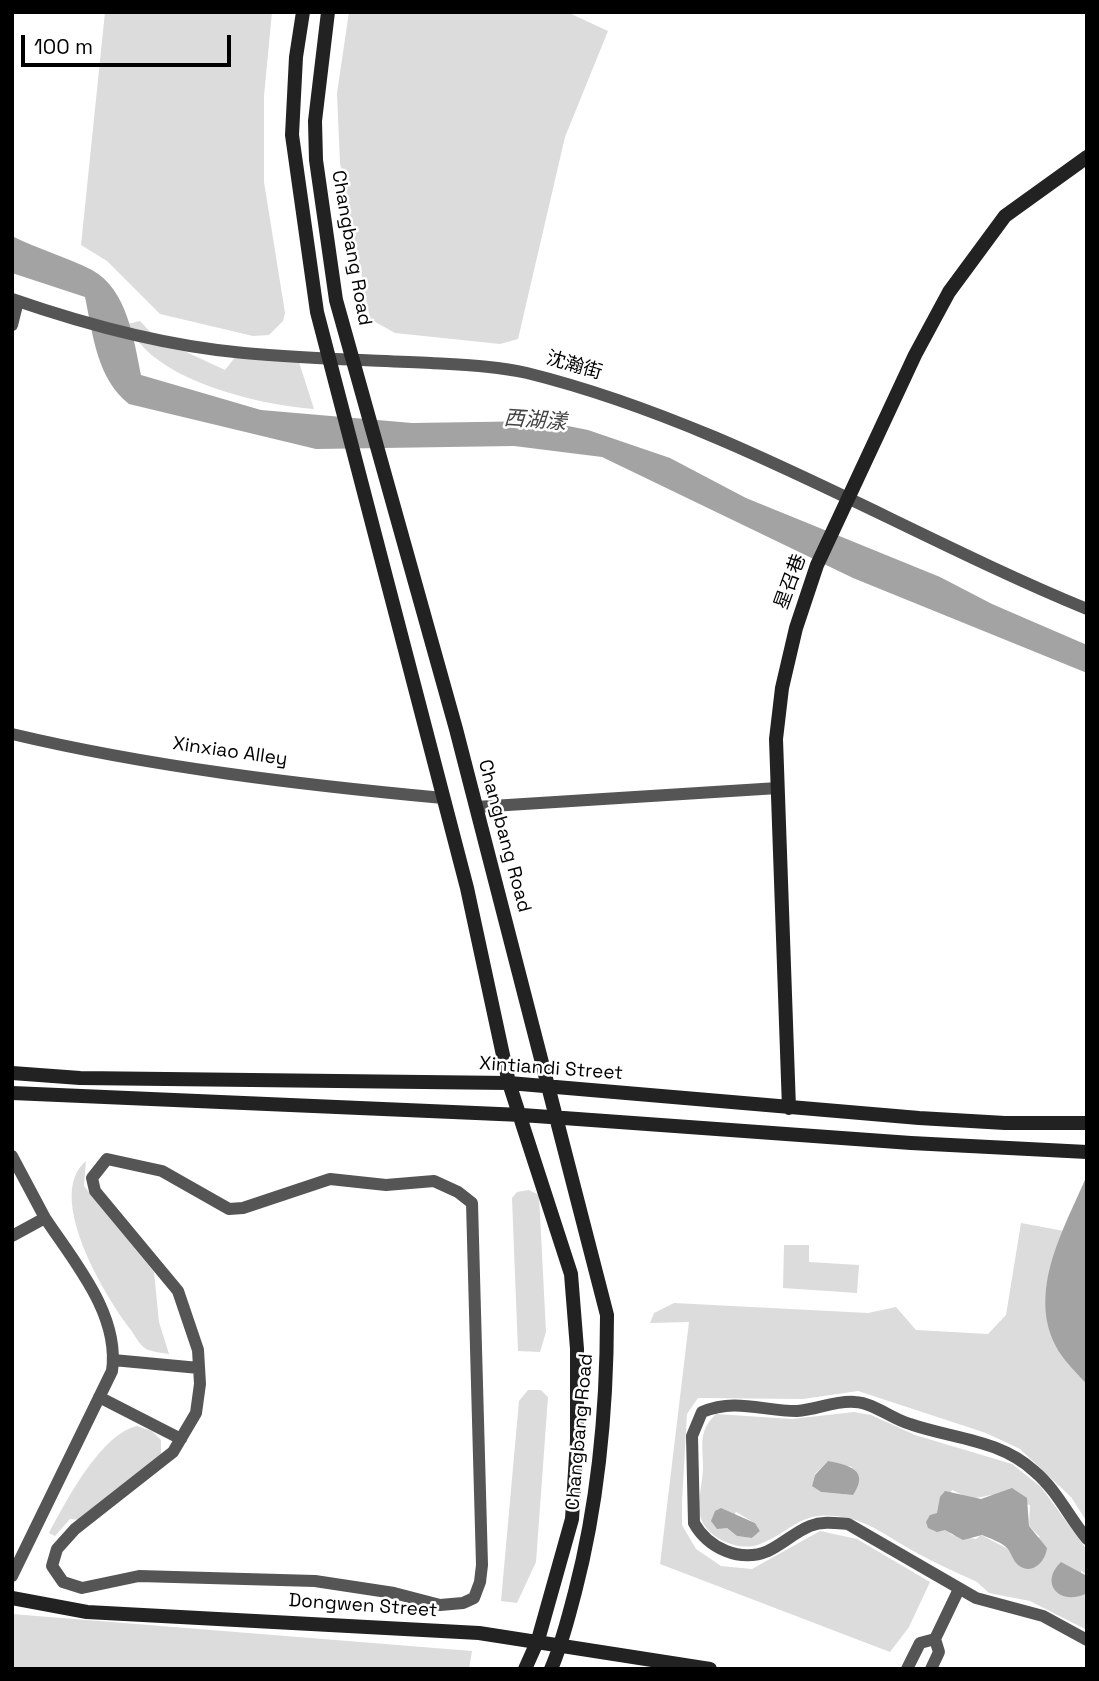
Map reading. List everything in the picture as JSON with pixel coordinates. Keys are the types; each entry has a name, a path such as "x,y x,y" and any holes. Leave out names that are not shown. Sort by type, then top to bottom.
{"main road":[{"name":"Changbang Road","path":"303,12 296,57 292,135 317,312 467,888 509,1083 522,1115 571,1274 577,1349 577,1440 572,1520 538,1640 525,1669"},
{"name":"Changbang Road","path":"328,12 315,121 316,160 337,300 476,807 550,1087 555,1117 604,1294 607,1315 607,1392 600,1473 589,1538 562,1644 551,1669"},
{"name":"星召巷","path":"789,1108 776,738 782,688 796,628 817,565 909,366 949,292 1005,216 1087,157"},
{"name":"Xintiandi Street","path":"12,1073 80,1077 509,1083 789,1108 1005,1123 1087,1123"},
{"path":"12,1093 522,1115 911,1143 1086,1152"},
{"name":"Dongwen Street","path":"12,1598 87,1612 285,1620 479,1633 538,1640 710,1669"}],"street":[{"name":"沈瀚街","path":"15,300 154,340 245,353 484,366 524,372 596,392 692,426 1087,609"},
{"path":"12,325 15,300"},
{"name":"Xinxiao Alley","path":"12,734 173,764 348,789 443,798"},
{"path":"476,807 778,788"},
{"path":"12,1156 110,1326 113,1360 112,1371 12,1576"},
{"path":"107,1160 162,1171 229,1209 243,1208 330,1179 386,1185 434,1181 458,1192 472,1203 482,1565 474,1598 463,1603 440,1605 315,1581 139,1576 82,1588 63,1582 52,1566 57,1549 75,1529 173,1452 181,1439 195,1413 198,1350 178,1291 94,1191 92,1178 107,1160"},
{"path":"12,1236 46,1218"},
{"path":"113,1360 199,1368"},
{"path":"99,1397 181,1439"},
{"path":"1087,1539 1035,1471 991,1444 908,1424 856,1402 797,1411 737,1404 719,1405 702,1412 692,1436 694,1523 700,1535 720,1549 738,1555 752,1555 767,1552 812,1525 827,1522 848,1524 976,1598 1043,1616 1087,1640"},
{"path":"931,1669 939,1652 935,1639 960,1589"},
{"path":"907,1669 920,1643 935,1639"}],"shaded area":[{"path":"105,12 272,12 264,96 264,182 285,313 283,321 269,335 253,336 160,314 107,261 81,245"},
{"path":"349,12 567,12 608,31 565,137 518,339 500,344 395,333 370,319 340,163 337,93"},
{"path":"12,236 82,265 104,279 113,289 127,316 141,375 261,410 412,423 543,421 588,430 670,458 746,498 940,577 992,604 1087,645 1087,673 853,578 602,457 514,446 316,449 129,404 118,394 103,369 85,297 12,273"},
{"path":"140,321 156,338 225,370 236,356 298,359 314,409 237,395 182,374 140,344 128,324"},
{"path":"86,1161 84,1186 154,1272 159,1322 169,1354 148,1350 141,1344 107,1294 83,1246 75,1221 72,1197 75,1177"},
{"path":"1087,1175 1087,1385 1062,1356 1051,1334 1046,1311 1046,1288 1058,1241"},
{"path":"529,1190 539,1195 546,1332 540,1352 518,1351 512,1198 517,1192"},
{"path":"1021,1223 1064,1231 1048,1276 1046,1312 1059,1346 1087,1385 1087,1522 1071,1497 1020,1449 986,1433 858,1391 803,1399 698,1398 687,1414 682,1502 682,1525 696,1549 721,1566 752,1569 820,1531 857,1539 930,1582 909,1627 890,1652 660,1564 689,1322 650,1323 654,1313 674,1303 868,1313 896,1307 916,1330 988,1334 1006,1315"},
{"path":"784,1245 809,1245 809,1262 859,1265 857,1293 783,1288"},
{"path":"528,1390 541,1390 548,1397 536,1562 517,1603 501,1601 519,1401"},
{"path":"854,1412 871,1415 915,1435 1012,1464 1041,1487 1087,1550 1087,1576 1081,1570 1084,1594 1087,1593 1087,1630 1030,1601 989,1593 977,1582 857,1520 832,1516 809,1518 752,1546 733,1545 715,1536 703,1523 699,1509 706,1426 716,1414 792,1419","holes":["828,1461 852,1467 853,1495 821,1492 812,1486 815,1474","952,1490 971,1499 991,1495 1030,1505 1029,1526 1040,1537 1008,1549 981,1535 976,1539 952,1535 930,1515 938,1514","736,1512 755,1523 760,1531 752,1538 737,1536 727,1528"]},
{"path":"137,1426 152,1431 161,1440 161,1455 80,1520 70,1519 55,1536 49,1533 75,1487 98,1455 110,1442"},
{"path":"828,1461 850,1467 858,1474 858,1487 853,1495 821,1492 812,1486 815,1475"},
{"path":"1012,1488 1027,1498 1029,1526 1047,1548 1046,1554 1036,1567 1021,1567 1004,1546 982,1535 963,1540 945,1530 937,1532 928,1528 926,1522 930,1515 937,1513 940,1497 945,1491 981,1499"},
{"path":"721,1508 755,1523 760,1531 752,1538 737,1536 727,1528 717,1529 711,1521 715,1511"},
{"path":"1061,1562 1087,1576 1087,1593 1069,1597 1056,1591 1052,1578 1054,1570"},
{"path":"12,1614 472,1651 469,1669 12,1669"}],"water label":[{"name":"西湖漾","path":"535,421"}]}
